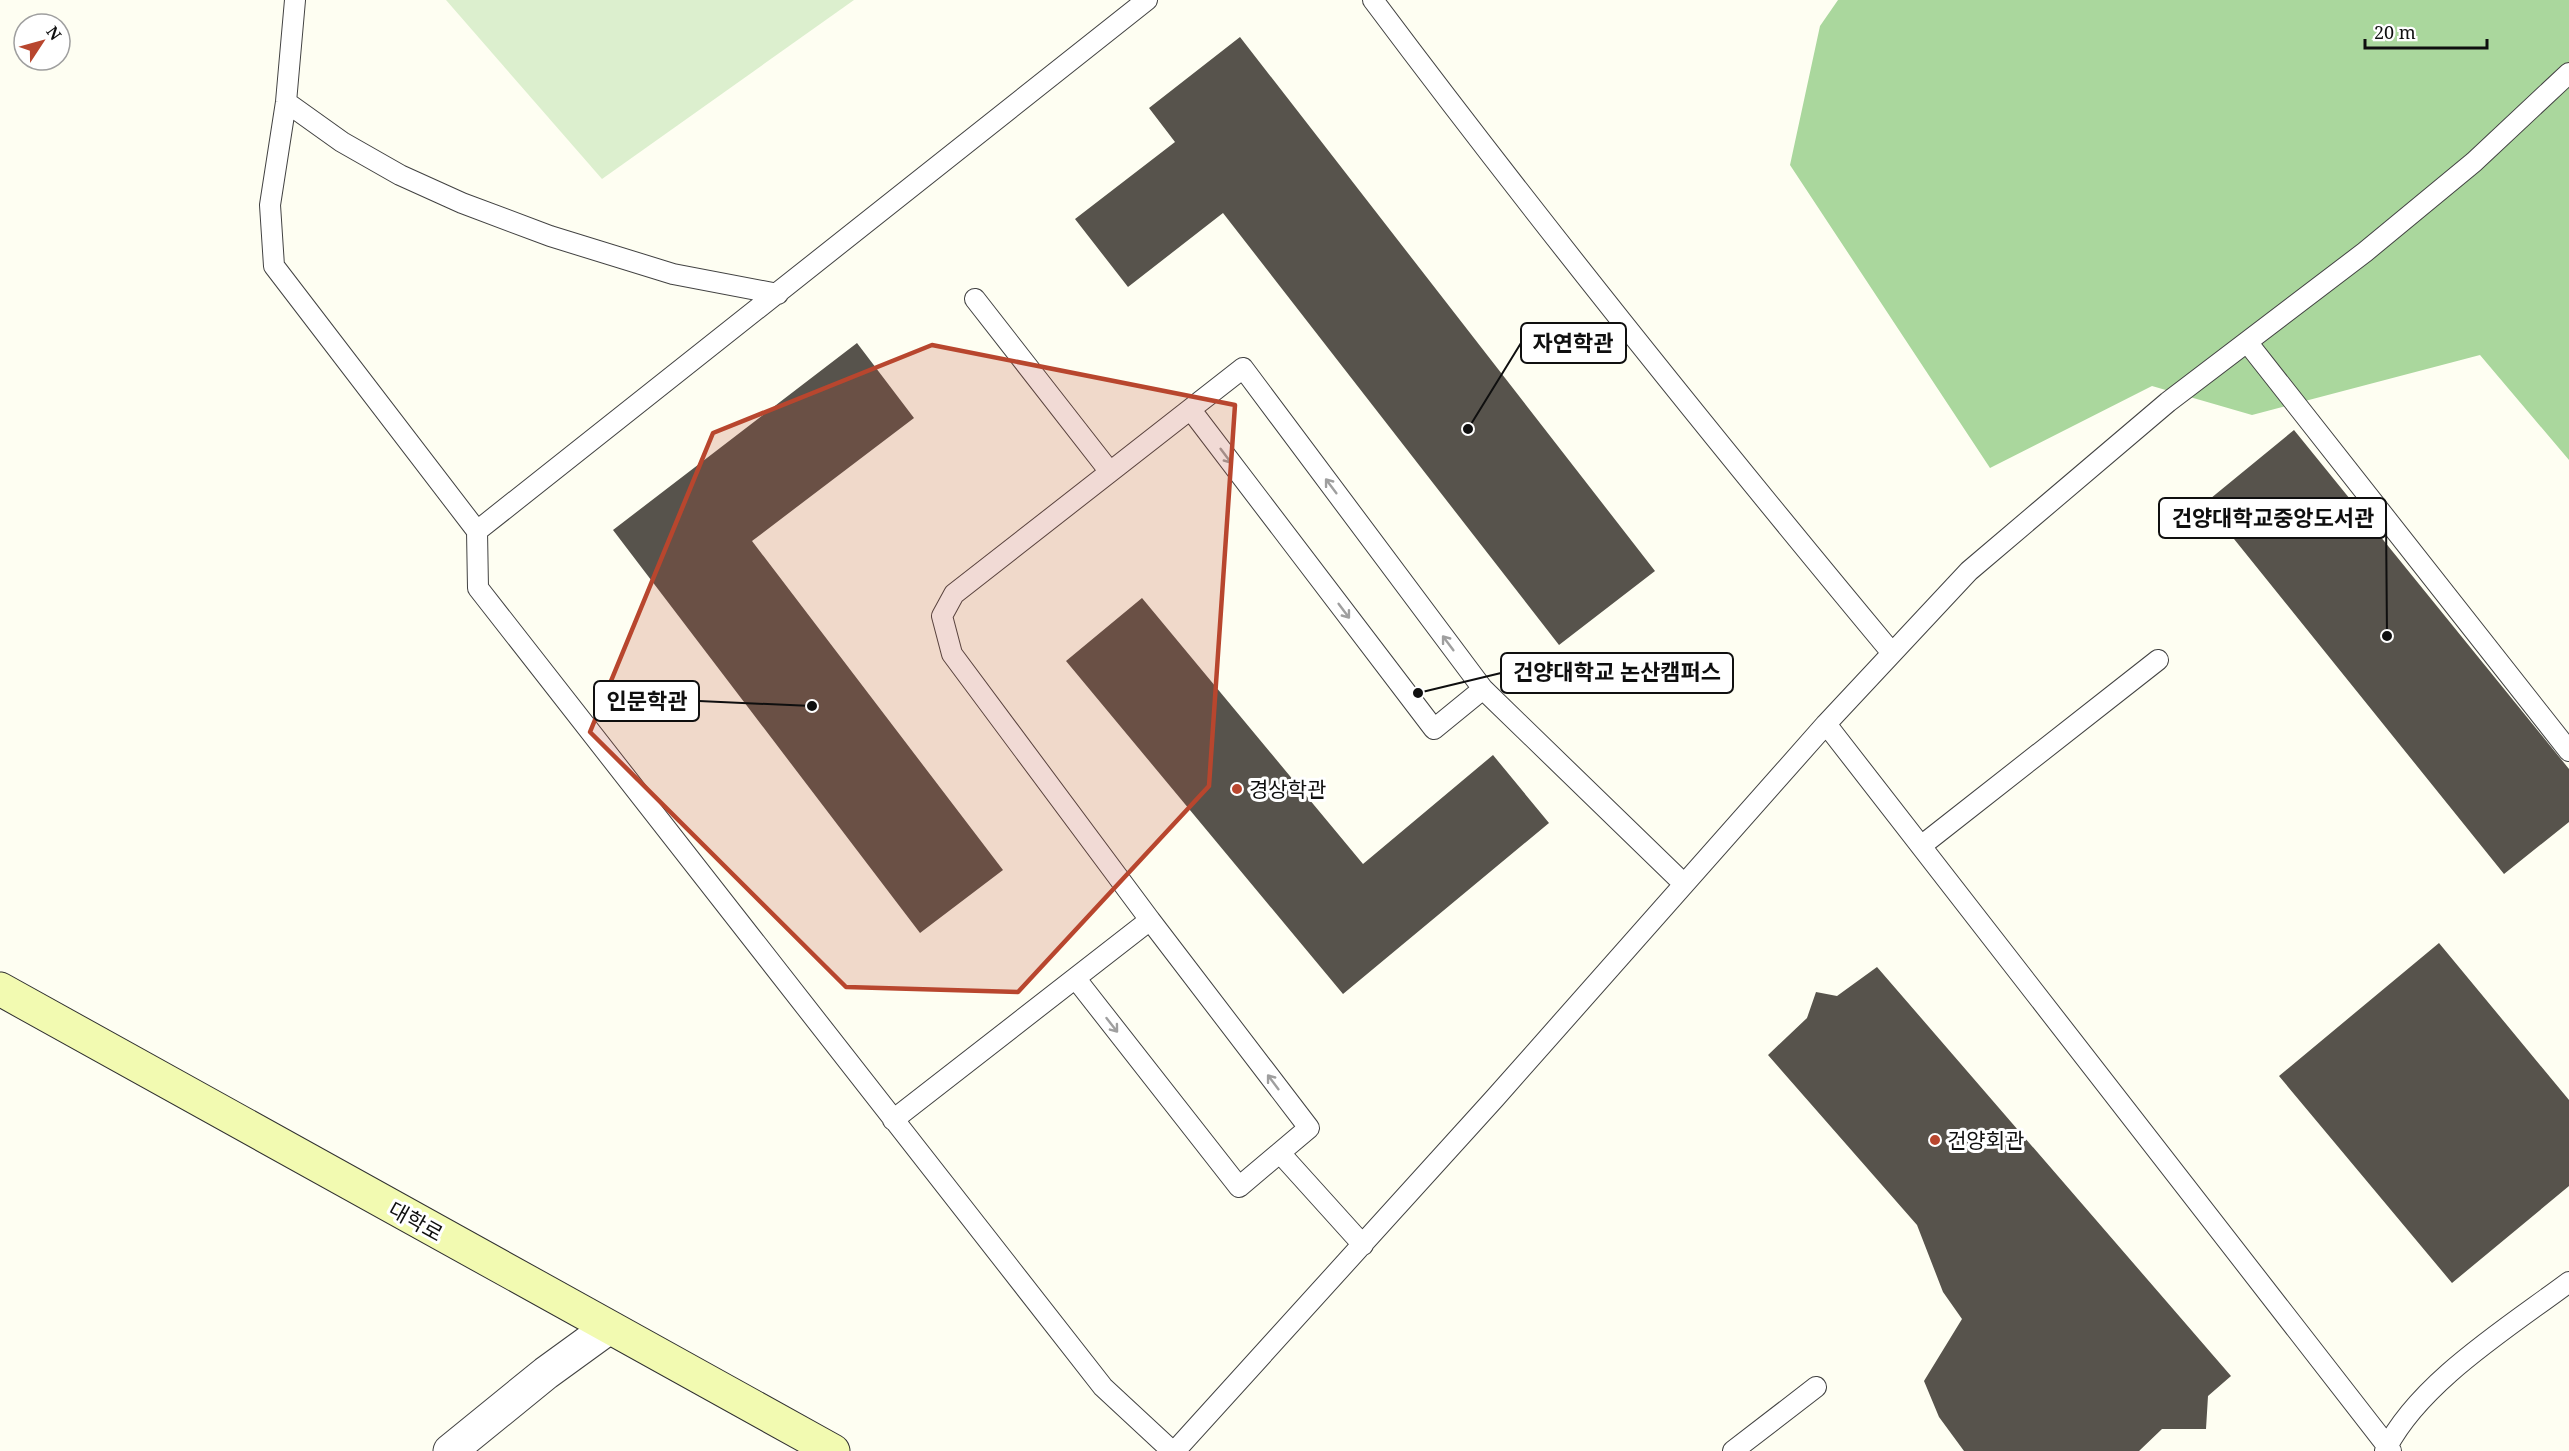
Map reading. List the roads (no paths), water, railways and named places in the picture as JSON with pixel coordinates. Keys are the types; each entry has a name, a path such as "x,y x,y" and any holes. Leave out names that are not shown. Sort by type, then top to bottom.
{"street":[{"name":"대학로","path":"0,988 608,1328 833,1451"},
{"path":"450,1451 546,1373 608,1328"}],"lane":[{"path":"295,0 286,102 270,204 274,266 477,531 478,588 1103,1388 1174,1451 1363,1245 1826,724 1969,571 2168,402 2365,252 2474,162 2569,73"},
{"path":"477,531 1147,0"},
{"path":"1373,0 1484,147 1770,507 1892,653"},
{"path":"286,102 342,142 400,175 462,203 550,236 673,274 778,294"},
{"path":"975,299 1110,472"},
{"path":"2247,342 2569,751"},
{"path":"1076,979 1239,1187 1309,1128 1150,920 952,654 942,616 954,594 1243,368 1483,689 1684,884"},
{"path":"1191,410 1434,729 1483,689"},
{"path":"1921,846 2158,660"},
{"path":"1826,724 2387,1450 2414,1407 2469,1358 2569,1282"},
{"path":"893,1120 1150,920"},
{"path":"1280,1153 1363,1245"},
{"path":"1732,1451 1816,1387"}],"place":[{"name":"자연학관","path":"1468,429"},
{"name":"건양대학교중앙도서관","path":"2387,636"},
{"name":"건양대학교 논산캠퍼스","path":"1418,693"},
{"name":"인문학관","path":"812,706"},
{"name":"경상학관","path":"1237,789"},
{"name":"건양회관","path":"1935,1140"}]}
